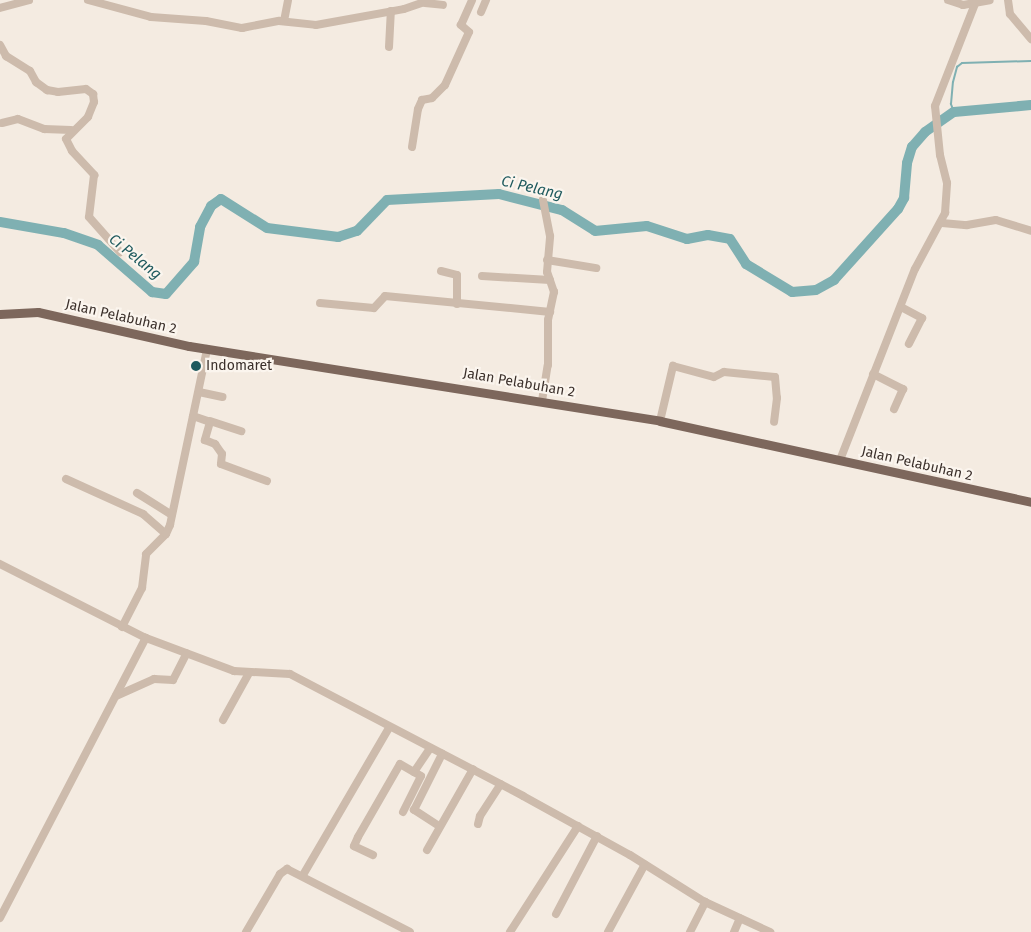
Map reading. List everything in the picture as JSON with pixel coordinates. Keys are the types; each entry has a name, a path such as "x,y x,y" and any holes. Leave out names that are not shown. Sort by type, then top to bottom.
{"main road":[{"name":"Jalan Pelabuhan 2","path":"0,314 38,312 207,350 660,421 1031,502"}],"street":[{"path":"0,8 29,0"},
{"path":"88,0 151,17 213,22 238,28 284,21 316,25 391,11 426,1 443,5"},
{"path":"284,21 288,0"},
{"path":"412,147 418,109 422,100 432,98 445,85 468,34 468,29 461,25 472,0"},
{"path":"481,12 486,0"},
{"path":"948,0 961,5 990,0"},
{"path":"1008,0 1010,14 1031,39"},
{"path":"840,460 922,254 942,223 948,191 935,108 975,4"},
{"path":"388,47 391,11"},
{"path":"0,45 11,61 30,71 36,82 47,90 58,92 86,89 93,94 94,102 88,117 66,136 69,147 94,175 89,217 120,252"},
{"path":"2,123 18,119 44,129 71,130"},
{"path":"542,401 548,366 550,312 554,289 550,280 547,260 550,236 543,209 543,200"},
{"path":"942,223 967,225 996,220 1031,231"},
{"path":"547,260 596,268"},
{"path":"441,271 457,275 457,304"},
{"path":"482,276 550,280"},
{"path":"320,304 374,308 385,296 550,312"},
{"path":"901,307 922,318 909,344"},
{"path":"122,627 142,588 146,554 166,534 172,515 207,350"},
{"path":"660,421 673,366 714,377 724,372 774,377 777,398 774,422"},
{"path":"873,374 903,389 894,409"},
{"path":"199,392 222,397"},
{"path":"192,416 241,431"},
{"path":"210,421 205,440 215,444 222,454 221,464 267,481"},
{"path":"66,478 143,514 166,534"},
{"path":"137,493 172,515"},
{"path":"0,564 146,638 234,671 249,673 287,672 389,728 473,769 597,836 706,902 770,932"},
{"path":"0,918 146,638"},
{"path":"116,696 154,679 173,680 187,653"},
{"path":"223,720 249,673"},
{"path":"303,875 389,728"},
{"path":"414,772 430,748"},
{"path":"439,826 414,810 442,754"},
{"path":"373,855 354,846 400,764 421,776 403,812"},
{"path":"427,850 473,769"},
{"path":"478,824 493,792 501,784"},
{"path":"510,932 578,826"},
{"path":"556,914 597,836"},
{"path":"608,932 645,864"},
{"path":"246,932 282,871 290,870 303,875 410,932"},
{"path":"690,932 706,902"},
{"path":"734,932 740,918"}],"waterway":[{"path":"954,112 951,104 953,82 957,67 962,63 1031,61"},
{"name":"Ci Pelang","path":"0,222 64,233 98,245 152,292 166,294 194,262 200,227 211,206 221,199 267,228 338,237 357,231 387,200 499,194 562,210 595,231 647,226 687,239 708,235 730,239 746,264 792,292 816,290 834,280 898,209 904,198 907,163 912,147 925,132 954,112 1031,105"}],"place":[{"name":"Indomaret","path":"196,366"}]}
